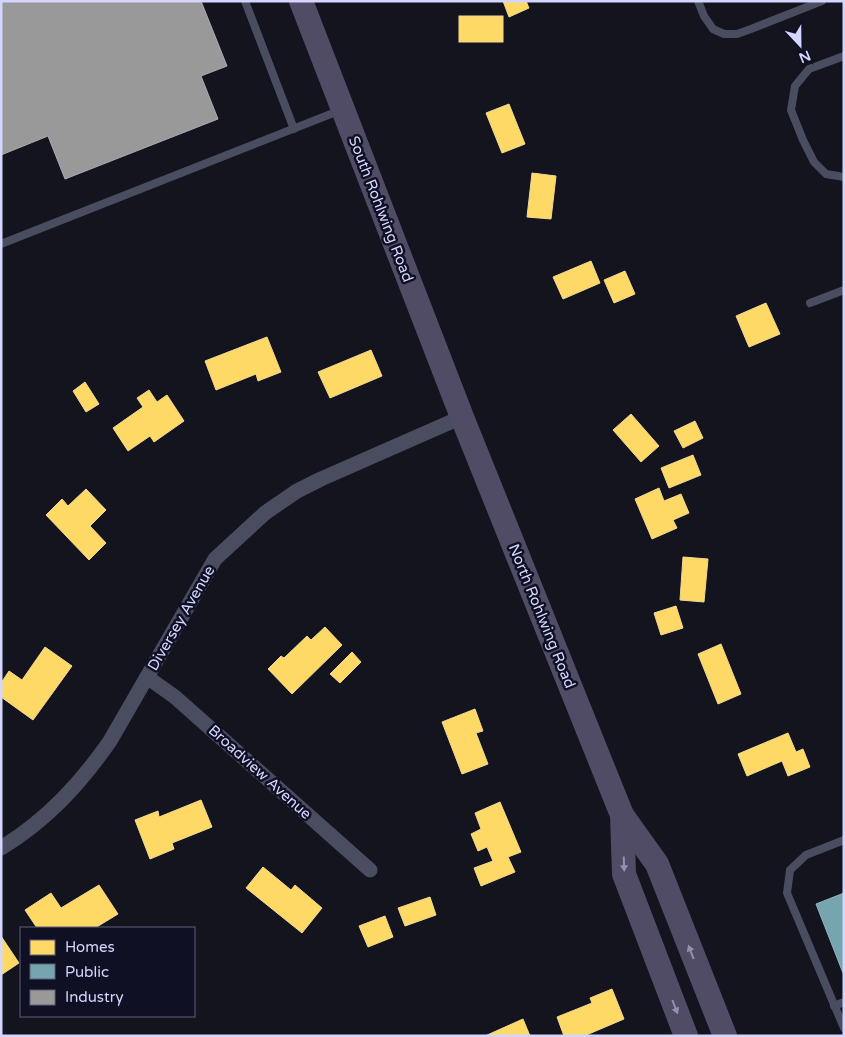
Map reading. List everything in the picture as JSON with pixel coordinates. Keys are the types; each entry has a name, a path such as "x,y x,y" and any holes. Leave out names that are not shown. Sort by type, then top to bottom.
{"main road":[{"name":"South Rohlwing Road","path":"301,1 462,417"},
{"name":"North Rohlwing Road","path":"462,417 622,816 657,864 725,1036"},
{"name":"North Rohlwing Road","path":"622,816 624,874 686,1036"}],"street":[{"name":"Diversey Avenue","path":"1,848 49,812 74,789 90,769 110,740 215,559 264,514 298,491 462,417"},
{"name":"Broadview Avenue","path":"147,677 175,697 370,870"}],"lane":[{"path":"245,1 294,128"},
{"path":"698,1 704,16 713,29 724,34 737,34 822,1"},
{"path":"844,56 808,69 795,86 791,110 814,162 826,174 844,177"},
{"path":"1,244 343,110"},
{"path":"810,303 844,290"},
{"path":"844,840 806,855 790,870 787,894 844,1028"},
{"path":"834,1006 844,1002"}],"building: Homes":[{"path":"503,1 526,1 529,8 509,17"},
{"path":"459,16 503,16 503,42 459,42"},
{"path":"509,104 525,144 502,153 486,113"},
{"path":"532,173 556,176 551,219 527,217"},
{"path":"591,261 600,283 563,299 553,277"},
{"path":"625,271 635,294 614,303 604,280"},
{"path":"766,303 780,334 749,347 736,316"},
{"path":"267,337 281,372 258,381 256,374 216,390 205,361"},
{"path":"371,350 382,376 330,398 318,372"},
{"path":"85,382 99,404 86,412 73,391"},
{"path":"149,390 157,402 167,395 184,421 154,442 150,436 128,451 113,428 143,407 137,398"},
{"path":"631,414 659,446 641,462 613,430"},
{"path":"695,421 703,438 683,448 674,431"},
{"path":"693,455 701,475 669,488 661,468"},
{"path":"659,488 664,501 681,494 689,513 673,520 677,528 652,539 635,499"},
{"path":"86,489 106,510 90,526 106,543 89,560 46,515 62,499 68,506"},
{"path":"683,557 708,559 704,602 680,600"},
{"path":"676,606 683,628 661,635 654,613"},
{"path":"325,627 342,645 292,694 268,669 281,656 284,658 307,636 311,640"},
{"path":"721,644 741,694 718,704 698,654"},
{"path":"45,647 72,666 33,720 1,697 1,683 9,671 22,680"},
{"path":"352,652 361,662 340,683 330,674"},
{"path":"475,709 483,731 476,733 488,764 462,774 442,722"},
{"path":"788,733 796,752 803,749 810,767 788,776 782,761 747,776 738,754"},
{"path":"201,800 212,827 172,843 174,849 150,859 135,820 158,811 159,817"},
{"path":"500,802 521,852 508,857 515,872 481,886 474,868 493,861 487,847 478,851 471,834 481,829 475,813"},
{"path":"263,867 291,890 295,885 322,908 302,933 246,888"},
{"path":"99,885 118,914 97,927 36,927 25,910 51,893 61,908"},
{"path":"430,897 436,915 405,926 398,908"},
{"path":"385,916 393,937 368,947 359,926"},
{"path":"1,936 19,963 1,975"},
{"path":"612,989 624,1019 584,1036 564,1036 557,1017 592,1003 590,998"},
{"path":"523,1019 530,1036 485,1036"}],"building: Public":[{"path":"844,893 844,973 843,973 816,904"}],"building: Industry":[{"path":"1,1 201,1 227,66 201,76 218,119 65,179 48,136 1,155"}]}
